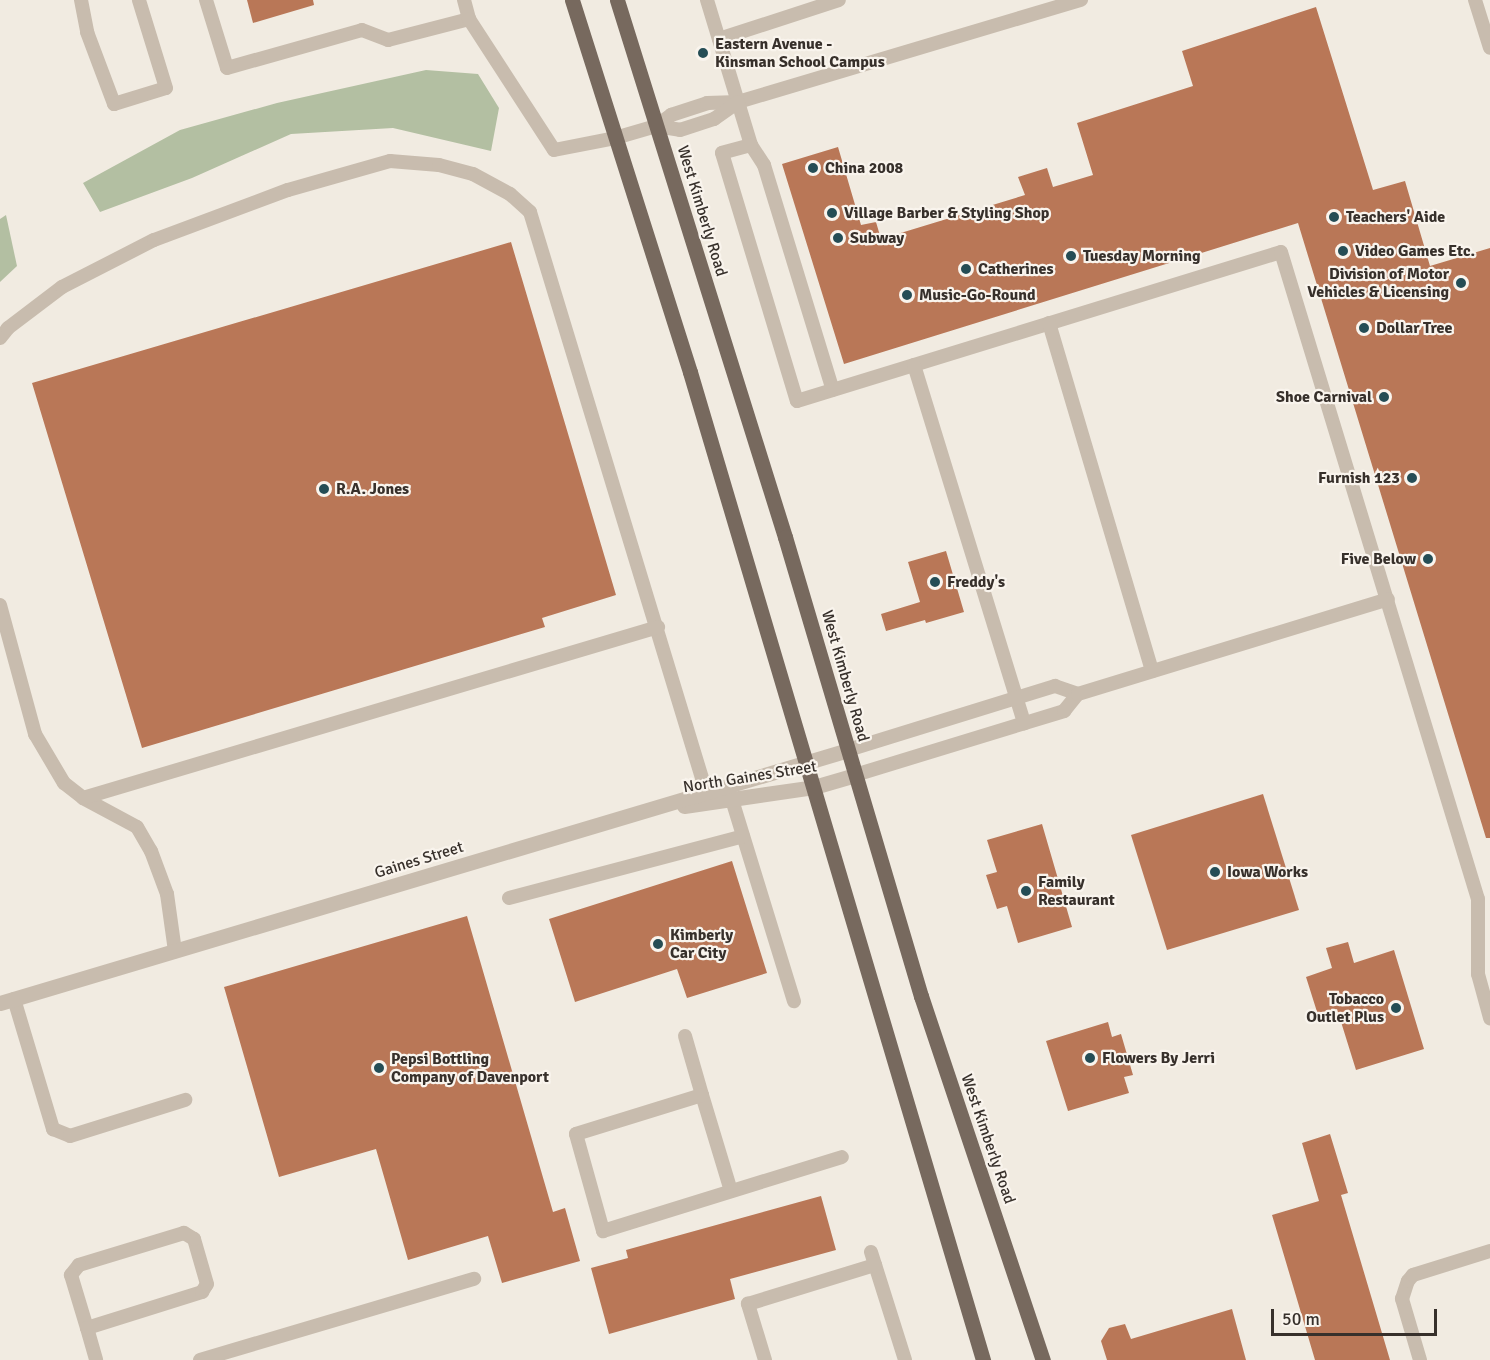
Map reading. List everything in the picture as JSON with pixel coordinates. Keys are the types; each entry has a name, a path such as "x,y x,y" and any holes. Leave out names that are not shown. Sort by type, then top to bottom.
{"main road":[{"path":"572,0 690,372 983,1360"},
{"name":"West Kimberly Road","path":"617,0 785,537 921,996 1043,1360"}],"street":[{"name":"Gaines Street","path":"7,1001 648,810 708,798 727,785 848,750"},
{"name":"North Gaines Street","path":"708,798 733,801 814,787 855,775"}],"lane":[{"path":"81,0 87,32 114,104 166,88 139,0"},
{"path":"206,0 227,68 362,30 388,40 469,18"},
{"path":"464,0 469,18 554,150 615,138 656,126 680,130 714,119 738,102 1081,0"},
{"path":"707,0 751,145 764,165 833,390"},
{"path":"719,39 839,0"},
{"path":"1475,0 1490,48"},
{"path":"751,145 722,153 796,401 1281,252 1478,899 1478,974 1490,1018"},
{"path":"0,338 8,328 62,287 154,240 288,190 390,162 439,165 473,174 510,194 530,212 658,627 708,798"},
{"path":"1048,323 1152,671"},
{"path":"914,364 1023,723"},
{"path":"855,775 1064,711 1078,694 1388,599"},
{"path":"0,605 35,734 64,783 83,798 137,826 151,850 167,894 175,951"},
{"path":"83,798 658,627"},
{"path":"848,750 1055,686 1078,694"},
{"path":"727,785 794,1001"},
{"path":"509,898 743,836"},
{"path":"7,1001 53,1129 70,1136 185,1100"},
{"path":"685,1036 731,1191"},
{"path":"702,1095 576,1134 603,1231 842,1157"},
{"path":"87,1328 202,1292 207,1284 194,1239 184,1233 79,1265 71,1275 96,1360"},
{"path":"1420,1360 1402,1299 1408,1281 1413,1275 1484,1253"},
{"path":"765,1360 748,1304 873,1258 905,1360"},
{"path":"200,1360 474,1279"}],"green space":[{"path":"426,70 478,74 499,108 491,151 393,128 291,134 192,178 100,212 83,183 180,130 277,103"},
{"path":"6,215 17,266 0,282 0,219"}],"building":[{"path":"247,0 313,0 314,5 253,23"},
{"path":"1316,7 1373,190 1405,181 1430,266 1490,248 1490,838 1486,838 1298,223 844,364 782,164 838,147 861,225 876,222 881,239 1025,195 1018,177 1047,168 1053,187 1093,175 1077,123 1193,86 1182,51"},
{"name":"R.A. Jones","path":"511,242 616,595 542,618 545,627 142,748 32,383"},
{"name":"Freddy's","path":"946,551 964,612 886,631 881,614 920,602 908,562"},
{"name":"Iowa Works","path":"1263,794 1299,910 1167,950 1131,835"},
{"name":"Family Restaurant","path":"1042,824 1072,927 1018,943 1007,906 997,909 986,875 997,872 987,840"},
{"name":"Kimberly Car City","path":"732,861 767,973 687,998 677,969 575,1002 549,919"},
{"name":"Pepsi Bottling Company of Davenport","path":"467,916 553,1212 565,1208 580,1261 502,1283 488,1236 408,1260 376,1149 279,1177 224,987"},
{"path":"1348,942 1354,963 1394,950 1424,1049 1356,1070 1337,1009 1318,1015 1306,977 1332,968 1326,948"},
{"name":"Flowers By Jerri","path":"1108,1022 1112,1037 1121,1034 1133,1075 1124,1077 1129,1093 1068,1111 1046,1041"},
{"path":"1330,1134 1348,1193 1341,1195 1390,1360 1315,1360 1272,1215 1319,1201 1302,1143"},
{"path":"821,1196 836,1250 730,1279 735,1299 609,1334 591,1268 628,1258 626,1250"},
{"path":"1232,1309 1246,1360 1107,1360 1101,1341 1109,1328 1125,1324 1131,1339"}],"place":[{"name":"Eastern Avenue - Kinsman School Campus","path":"703,53"},
{"name":"China 2008","path":"813,168"},
{"name":"Village Barber & Styling Shop","path":"832,213"},
{"name":"Teachers' Aide","path":"1334,217"},
{"name":"Subway","path":"838,238"},
{"name":"Video Games Etc.","path":"1343,251"},
{"name":"Tuesday Morning","path":"1071,256"},
{"name":"Catherines","path":"966,269"},
{"name":"Division of Motor Vehicles & Licensing","path":"1461,283"},
{"name":"Music-Go-Round","path":"907,295"},
{"name":"Dollar Tree","path":"1364,328"},
{"name":"Shoe Carnival","path":"1384,397"},
{"name":"Furnish 123","path":"1412,478"},
{"name":"R.A. Jones","path":"324,489"},
{"name":"Five Below","path":"1428,559"},
{"name":"Freddy's","path":"935,582"},
{"name":"Iowa Works","path":"1215,872"},
{"name":"Family Restaurant","path":"1026,891"},
{"name":"Kimberly Car City","path":"658,944"},
{"name":"Tobacco Outlet Plus","path":"1396,1008"},
{"name":"Flowers By Jerri","path":"1090,1058"},
{"name":"Pepsi Bottling Company of Davenport","path":"379,1068"}]}
